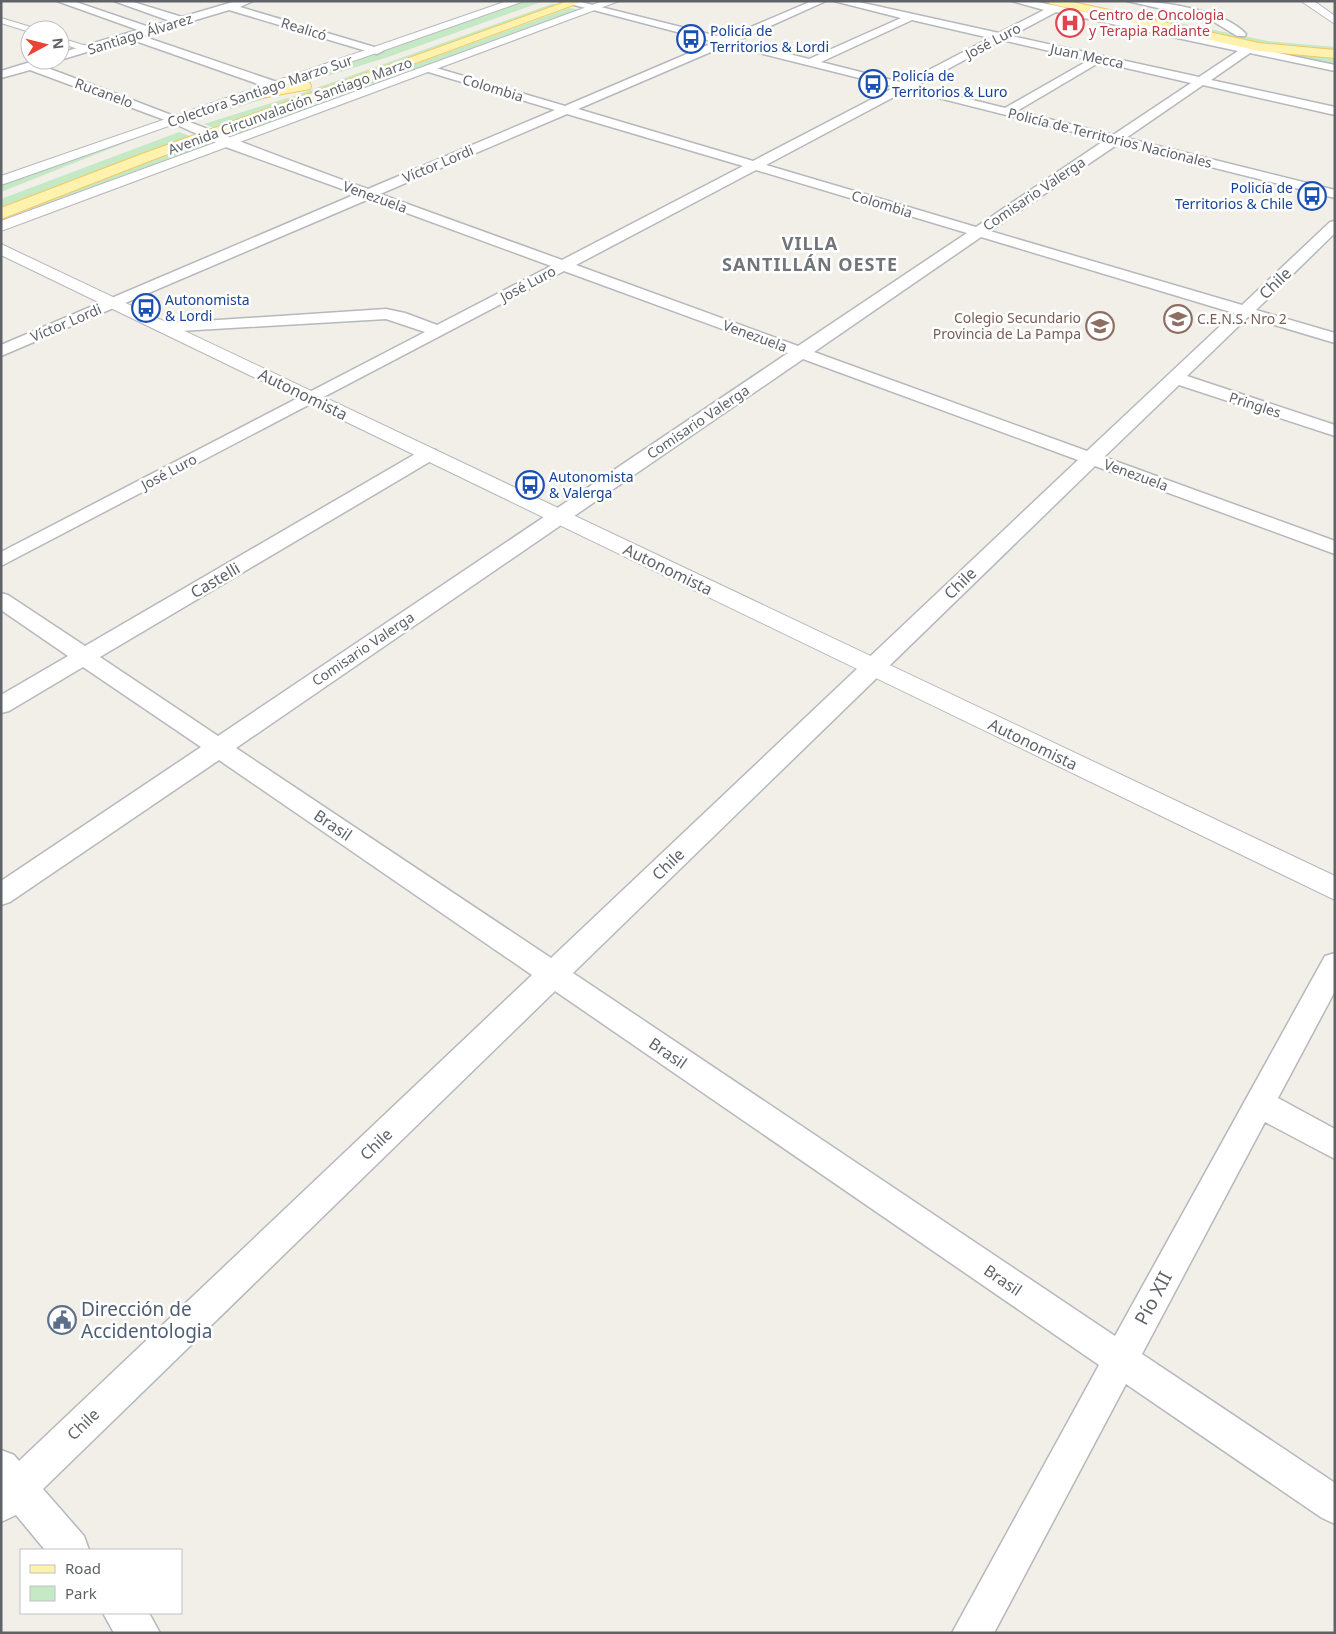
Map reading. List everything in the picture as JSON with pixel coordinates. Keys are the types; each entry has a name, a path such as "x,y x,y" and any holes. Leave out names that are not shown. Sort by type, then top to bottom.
{"main road":[{"name":"Avenida Circunvalación Santiago Marzo","path":"1,196 183,123 294,93 553,1"},
{"path":"1081,1 1244,42 1335,45"},
{"name":"Avenida Circunvalación Santiago Marzo","path":"1,214 572,2"},
{"path":"1052,5 1259,47 1335,54"},
{"path":"245,97 296,88 375,64"}],"street":[{"path":"62,1 150,31"},
{"path":"86,9 117,1 182,21"},
{"name":"Santiago Álvarez","path":"70,54 248,1"},
{"name":"Colectora Santiago Marzo Sur","path":"1,181 183,123 245,97 520,1"},
{"path":"1,226 614,1"},
{"name":"Víctor Lordi","path":"1,351 820,1"},
{"name":"Juan Mecca","path":"839,1 1335,111"},
{"path":"1017,1 1052,5 1244,42 1335,68"},
{"path":"1132,1 1214,18 1244,42"},
{"path":"1306,1 1335,21"},
{"name":"Policía de Territorios Nacionales","path":"572,2 1335,194"},
{"name":"José Luro","path":"1,560 906,87 1000,37 1052,5"},
{"name":"Realicó","path":"230,7 378,51"},
{"path":"810,63 911,17"},
{"path":"4,22 20,27"},
{"path":"131,36 276,86"},
{"name":"Comisario Valerga","path":"1,895 1200,81 1244,42"},
{"path":"70,43 87,49"},
{"path":"1006,112 1098,59"},
{"path":"1,75 20,69"},
{"name":"Colombia","path":"429,69 1335,338"},
{"name":"Rucanelo","path":"42,70 183,123"},
{"name":"Venezuela","path":"183,123 228,143 1335,548"},
{"name":"Chile","path":"7,1486 553,974 1335,225"},
{"name":"Autonomista","path":"1,249 1335,889"},
{"path":"163,327 386,314 400,316 438,331"},
{"name":"Pringles","path":"1175,378 1335,431"},
{"name":"Castelli","path":"1,705 429,454"},
{"name":"Brasil","path":"1,600 1335,1505"},
{"name":"Pío XII","path":"972,1633 1335,964"},
{"path":"1259,1103 1335,1145"},
{"path":"7,1486 69,1549"},
{"path":"124,1614 140,1633"}],"green space":[{"path":"526,1 544,1 388,57 295,86 274,89"},
{"path":"1026,1 1042,1 1170,28 1335,56 1335,66"},
{"path":"1060,1 1071,1 1268,41 1335,47 1335,52 1273,47"},
{"path":"552,4 560,5 214,128 204,124 294,96"},
{"path":"569,8 581,10 241,134 228,134 233,130"},
{"path":"281,94 198,119 191,118 238,102"},
{"path":"179,132 192,137 1,210 1,199"},
{"path":"142,136 1,192 1,184"},
{"path":"200,142 210,144 17,214 109,175"}],"place":[{"name":"Centro de Oncologia y Terapia Radiante","path":"1070,23"},
{"name":"Policía de Territorios & Lordi","path":"691,39"},
{"name":"Policía de Territorios & Luro","path":"873,84"},
{"name":"Policía de Territorios & Chile","path":"1312,196"},
{"name":"Autonomista & Lordi","path":"146,308"},
{"name":"C.E.N.S. Nro 2","path":"1178,319"},
{"name":"Colegio Secundario Provincia de La Pampa","path":"1100,326"},
{"name":"Autonomista & Valerga","path":"530,485"},
{"name":"Dirección de Accidentologia","path":"62,1320"}],"district":[{"name":"VILLA SANTILLÁN OESTE","path":"810,254"}]}
